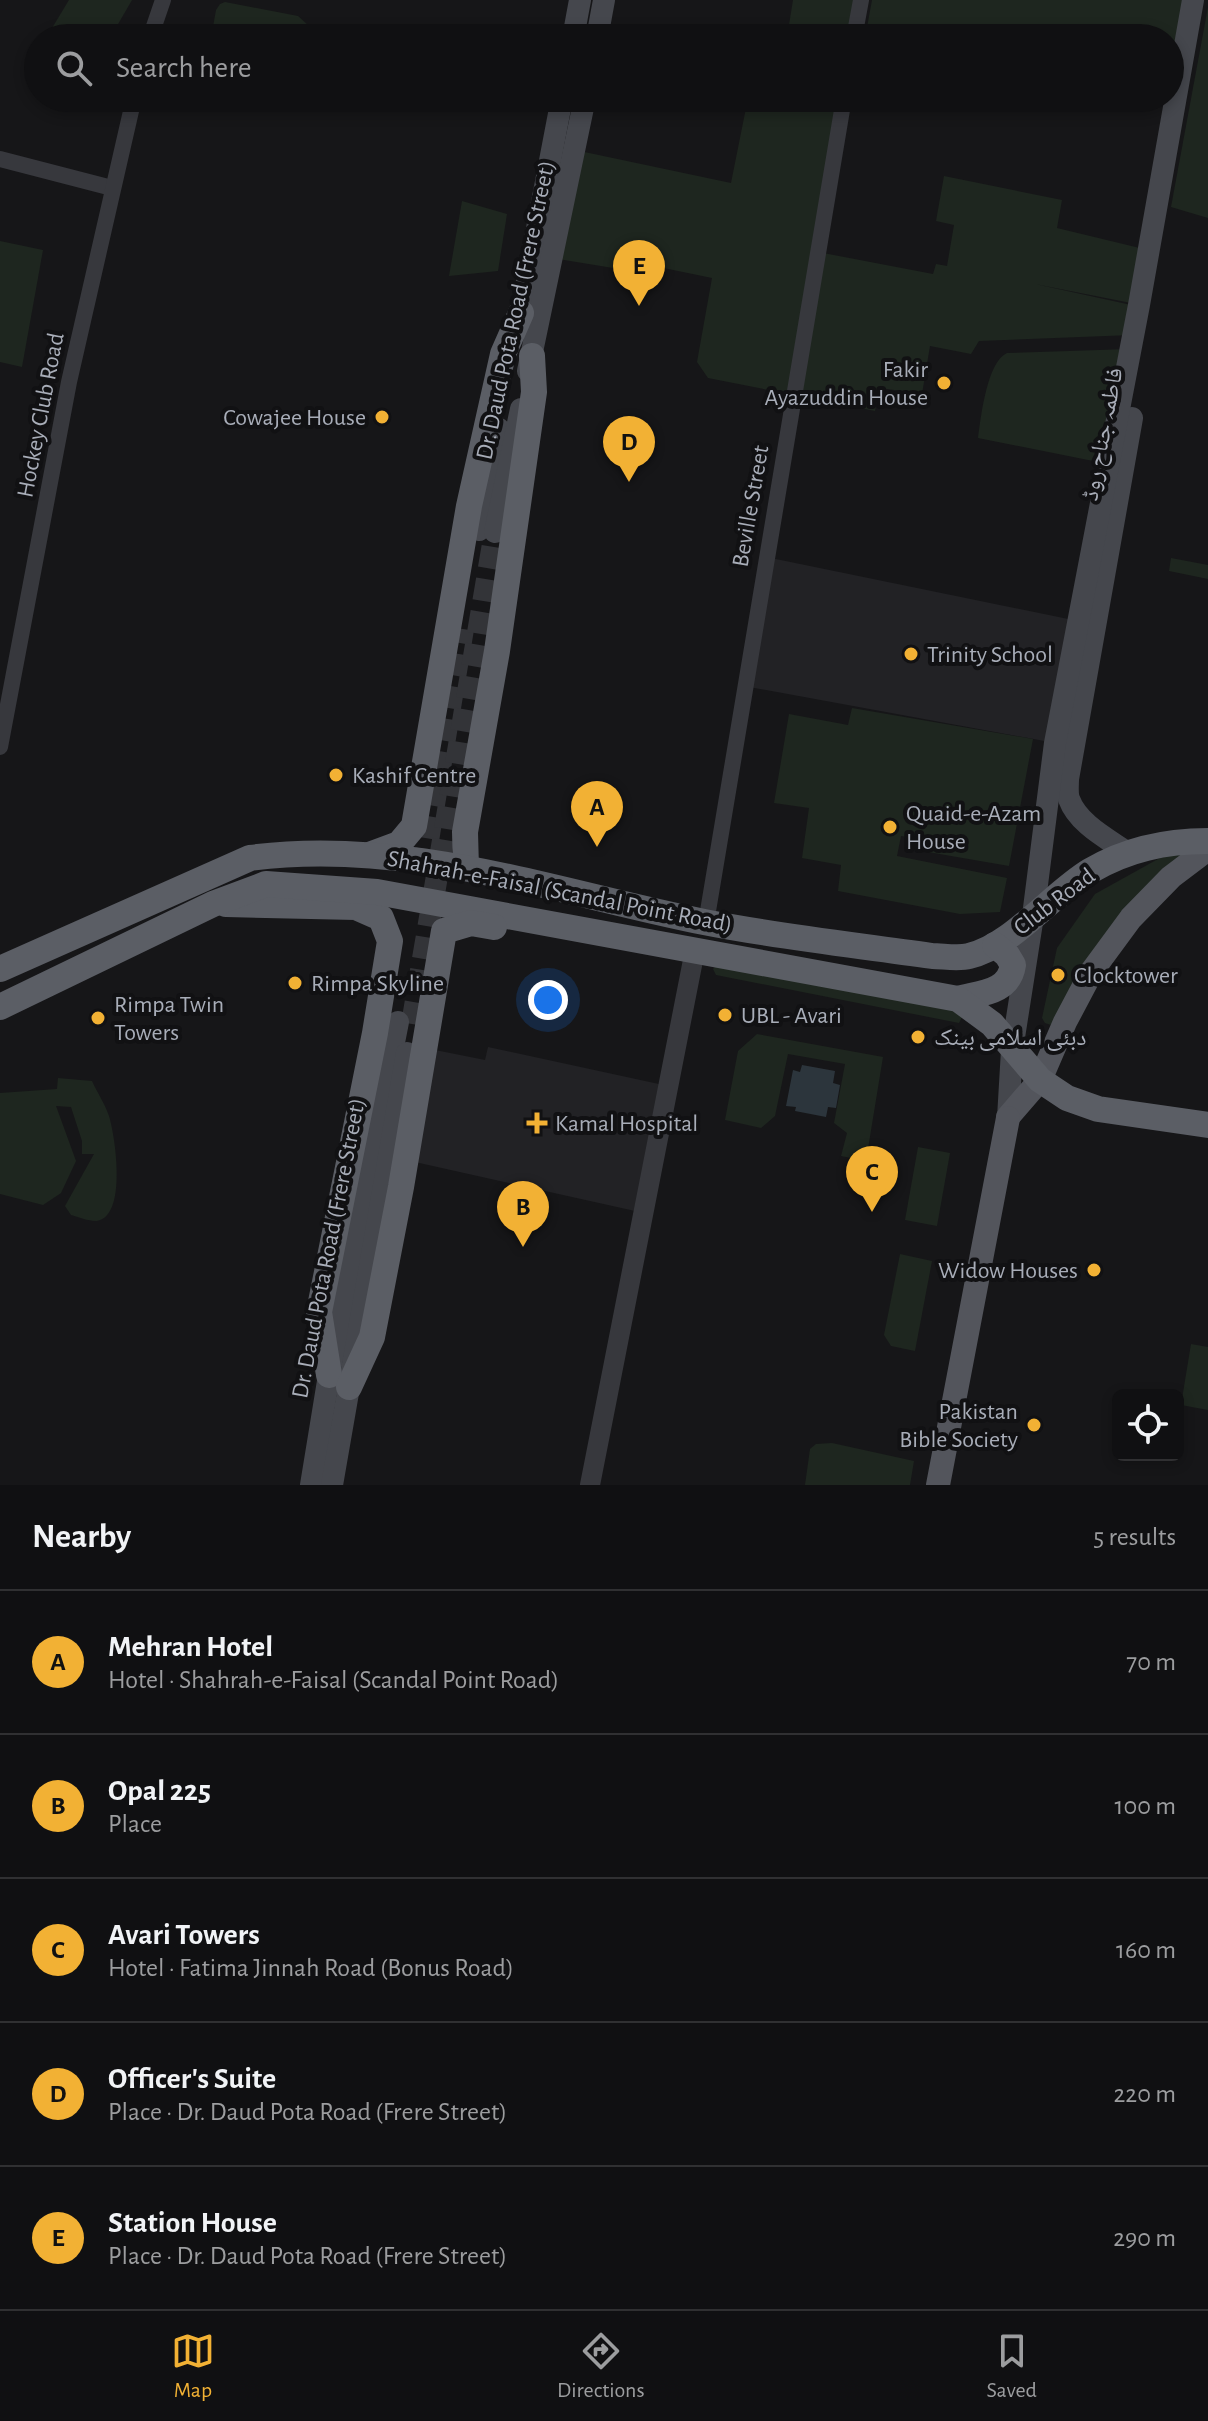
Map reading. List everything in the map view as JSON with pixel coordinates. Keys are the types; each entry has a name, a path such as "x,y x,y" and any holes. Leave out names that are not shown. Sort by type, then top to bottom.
{"highway":[{"path":"372,854 399,844 414,826 469,506 503,354 521,313"},
{"path":"466,868 465,832 497,651 534,392 532,356"},
{"name":"Club Road","path":"995,945 1089,871 1128,853 1174,841 1208,841"},
{"name":"Shahrah-e-Faisal (Scandal Point Road)","path":"0,969 250,858 292,852 372,854 466,868 706,923 932,956 969,957 995,945"},
{"name":"Shahrah-e-Faisal (Scandal Point Road)","path":"0,1007 213,904 266,884 377,892 958,999"},
{"path":"213,904 356,907 381,918 386,925 390,941 372,1047 319,1312 339,1381"},
{"path":"339,1381 372,1337 404,1173 444,931 438,918 421,910 398,910 381,918"},
{"path":"444,931 471,923 521,931 589,931"},
{"path":"958,999 999,988 1008,982 1013,965 995,945"},
{"path":"958,999 992,1024 1040,1080 1067,1098 1098,1109 1208,1125"}],"main road":[{"path":"576,24 580,0"},
{"path":"600,24 604,0"},
{"name":"فاطمہ جناح روڈ","path":"1184,51 1193,0"},
{"name":"فاطمہ جناح روڈ","path":"1128,853 1079,815 1068,798 1068,779 1208,0"},
{"name":"Dr. Daud Pota Road (Frere Street)","path":"559,112 521,313 487,531 532,356 582,112"},
{"name":"فاطمہ جناح روڈ","path":"1008,1117 1012,1050 1055,743 1173,112"},
{"path":"938,1485 1008,1117 1040,1080 1060,1032 1092,971 1115,939 1171,877 1208,849"},
{"name":"Dr. Daud Pota Road (Frere Street)","path":"311,1485 339,1381 405,1023"},
{"name":"Dr. Daud Pota Road (Frere Street)","path":"332,1485 339,1381"}],"street":[{"path":"155,24 163,0"},
{"path":"857,24 861,0"},
{"name":"Hockey Club Road","path":"0,747 69,382 131,112"},
{"name":"Beville Street","path":"706,923 842,112"},
{"path":"0,159 112,188"},
{"path":"590,1485 695,950"}],"shaded area":[{"path":"69,0 132,0 118,24 54,24"},
{"path":"793,0 861,0 857,24 789,24"},
{"path":"872,0 1183,0 1179,24 868,24"},
{"path":"225,2 298,16 307,24 214,24 220,4"},
{"path":"1208,7 1208,218 1171,207"},
{"path":"745,112 842,112 818,252 933,274 936,264 947,266 954,225 936,221 944,176 1062,200 1057,228 1148,250 1136,304 1035,284 1136,306 1132,335 979,341 971,354 930,346 922,394 880,388 875,411 708,378 697,362 712,278 615,258 613,268 552,258 575,150 731,183"},
{"path":"462,201 507,214 498,271 449,276"},
{"path":"0,241 43,250 22,367 0,362"},
{"path":"1129,349 1108,464 978,438 990,378 1000,358 1007,353"},
{"name":"Trinity School","path":"766,557 1078,621 1055,743 744,686"},
{"path":"1171,558 1208,565 1208,579 1169,571"},
{"path":"852,708 1033,739 1009,866 928,852 919,849 913,838 901,836 897,856 1007,878 1000,912 960,914 838,891 841,865 802,858 809,808 774,803 789,714 848,725"},
{"path":"1208,841 1051,1025 1045,1023 1042,1018 1057,948 1095,894 1158,859"},
{"path":"717,965 955,1010 962,1017 959,1023 716,975 713,969"},
{"path":"757,1034 883,1057 866,1161 841,1156 847,1133 834,1123 845,1064 788,1054 775,1116 761,1128 725,1120 738,1051"},
{"name":"Kamal Hospital","path":"488,1047 668,1086 644,1213 406,1160 425,1048 485,1060"},
{"path":"802,1065 835,1071 833,1083 840,1085 836,1108 828,1107 826,1117 795,1111 796,1107 786,1106 793,1070 800,1072"},
{"path":"58,1078 92,1081 109,1116 116,1157 116,1191 106,1216 96,1221 71,1215 65,1206 94,1154 82,1154 82,1141 71,1107 56,1106 76,1161 61,1193 43,1205 0,1194 0,1093 57,1089"},
{"path":"918,1147 950,1153 937,1226 905,1220"},
{"path":"900,1254 932,1261 915,1351 891,1346 884,1335"},
{"path":"1191,1344 1208,1347 1208,1410 1184,1406"},
{"path":"832,1443 914,1461 910,1485 805,1485 810,1449 816,1444"}],"tunnel":[{"path":"412,1024 495,532"},
{"path":"423,871 463,629"}],"place":[{"name":"Station House","path":"639,306"},
{"name":"Fakir Ayazuddin House","path":"944,383"},
{"name":"Cowajee House","path":"382,417"},
{"name":"Officer's Suite","path":"629,482"},
{"name":"Trinity School","path":"911,654"},
{"name":"Kashif Centre","path":"336,775"},
{"name":"Quaid-e-Azam House","path":"890,827"},
{"name":"Mehran Hotel","path":"597,847"},
{"name":"Clocktower","path":"1058,975"},
{"name":"Rimpa Skyline","path":"295,983"},
{"name":"UBL - Avari","path":"725,1015"},
{"name":"Rimpa Twin Towers","path":"98,1018"},
{"name":"دبئی اسلامی بینک","path":"918,1037"},
{"name":"Kamal Hospital","path":"537,1123"},
{"name":"Avari Towers","path":"872,1212"},
{"name":"Opal 225","path":"523,1247"},
{"name":"Widow Houses","path":"1094,1270"},
{"name":"Pakistan Bible Society","path":"1034,1425"}]}
